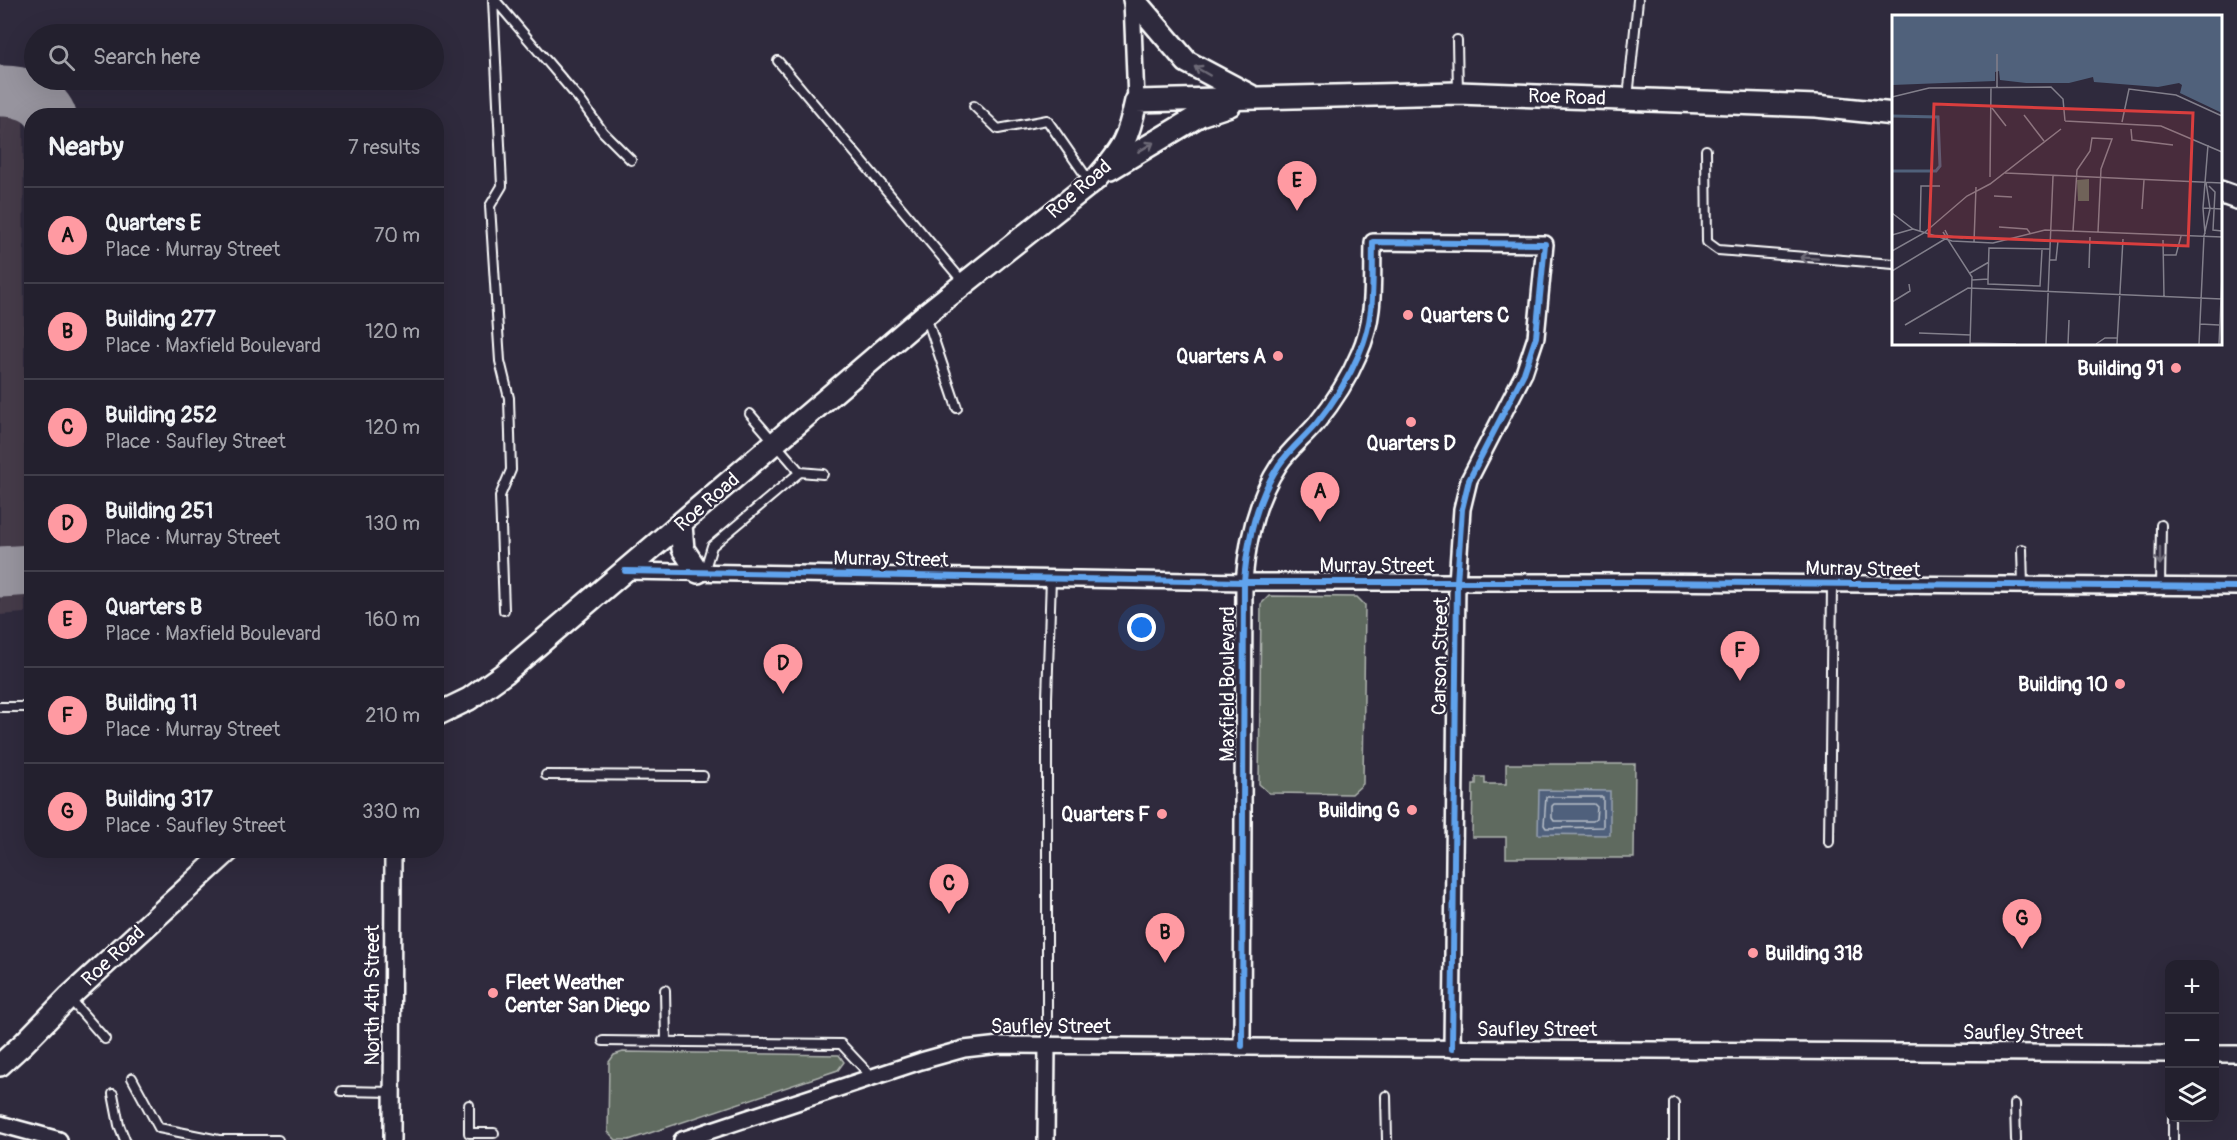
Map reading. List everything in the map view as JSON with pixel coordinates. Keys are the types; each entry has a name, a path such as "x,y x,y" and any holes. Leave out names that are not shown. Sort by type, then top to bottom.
{"street":[{"path":"1133,0 1187,62 1254,98"},
{"path":"1133,0 1136,101"},
{"name":"Roe Road","path":"444,711 469,699 505,673 926,314 1094,181 1119,153 1129,131 1136,101 1458,93 1815,106 1892,114"},
{"path":"1094,181 1200,115 1254,98"},
{"path":"2222,193 2237,198"},
{"name":"Maxfield Boulevard","path":"1242,1046 1244,582 1253,525 1269,484 1280,464 1317,423 1340,389 1359,354 1372,315 1373,242 1545,244"},
{"name":"Carson Street","path":"1452,1049 1457,582 1462,509 1469,480 1524,373 1536,337 1545,244"},
{"path":"681,525 683,549 701,572"},
{"name":"Murray Street","path":"625,571 1244,582 2237,587"},
{"name":"Roe Road","path":"0,1065 220,858"},
{"name":"North 4th Street","path":"392,1140 393,858"},
{"name":"Saufley Street","path":"682,1140 964,1049 1000,1045 2165,1054"},
{"path":"1046,1140 1047,1047"},
{"path":"2219,1054 2237,1054"},
{"path":"0,1124 59,1140"}],"lane":[{"path":"494,0 580,100 603,132 631,160"},
{"path":"494,0 502,186 490,207 500,361 509,398 511,470 500,496 504,610"},
{"path":"1628,99 1638,0"},
{"path":"1457,40 1458,93"},
{"path":"778,61 964,283"},
{"path":"974,106 998,129 1047,120 1094,181"},
{"path":"1706,150 1707,242 1718,250 1892,264"},
{"path":"926,314 957,408"},
{"path":"750,414 800,472"},
{"path":"701,572 712,546 800,472 823,474"},
{"path":"2160,587 2161,525"},
{"path":"2022,549 2023,587"},
{"path":"1047,1047 1047,698 1051,578"},
{"path":"1829,842 1832,585"},
{"path":"0,708 24,706"},
{"path":"546,775 704,776"},
{"path":"665,990 666,1041"},
{"path":"69,998 105,1039"},
{"path":"603,1041 841,1044 872,1077"},
{"path":"132,1078 159,1128 219,1140 278,1140"},
{"path":"342,1091 393,1092"},
{"path":"113,1094 119,1125 125,1140"},
{"path":"1386,1096 1387,1140"},
{"path":"1674,1102 1674,1140"},
{"path":"2015,1104 2016,1140"},
{"path":"469,1105 469,1137 494,1133"},
{"path":"2173,1122 2173,1140"}],"shaded area":[{"path":"23,67 24,613 0,615 0,68"}],"green space":[{"path":"1269,596 1357,597 1365,605 1363,784 1352,794 1269,793 1259,784 1261,604"},
{"path":"1506,764 1635,764 1634,858 1506,858 1506,837 1472,837 1473,784 1476,784 1476,777 1485,777 1485,784 1506,784"},
{"path":"623,1052 839,1055 844,1062 838,1070 629,1140 616,1140 608,1132 609,1062 614,1055"}],"water":[{"path":"1539,790 1610,791 1610,835 1538,834"}],"taxiway":[{"path":"0,91 22,93 36,99 46,108"},
{"path":"0,572 24,570"}],"cycle path":[{"path":"1242,1046 1244,582 1248,551 1259,506 1279,465 1328,408 1359,354 1371,312 1373,242 1545,244 1536,337 1524,373 1469,480 1462,509 1457,582 1452,1049"},
{"path":"625,571 1244,582 1635,582 2237,587"}],"place":[{"name":"Quarters B","path":"1297,211"},
{"name":"Quarters C","path":"1408,315"},
{"name":"Quarters A","path":"1278,356"},
{"name":"Building 91","path":"2176,368"},
{"name":"Quarters D","path":"1411,422"},
{"name":"Quarters E","path":"1320,522"},
{"name":"Building 11","path":"1740,681"},
{"name":"Building 10","path":"2120,684"},
{"name":"Building 251","path":"783,694"},
{"name":"Building G","path":"1412,810"},
{"name":"Quarters F","path":"1162,814"},
{"name":"Building 252","path":"949,914"},
{"name":"Building 317","path":"2022,949"},
{"name":"Building 318","path":"1753,953"},
{"name":"Building 277","path":"1165,963"},
{"name":"Fleet Weather Center San Diego","path":"493,993"}]}
